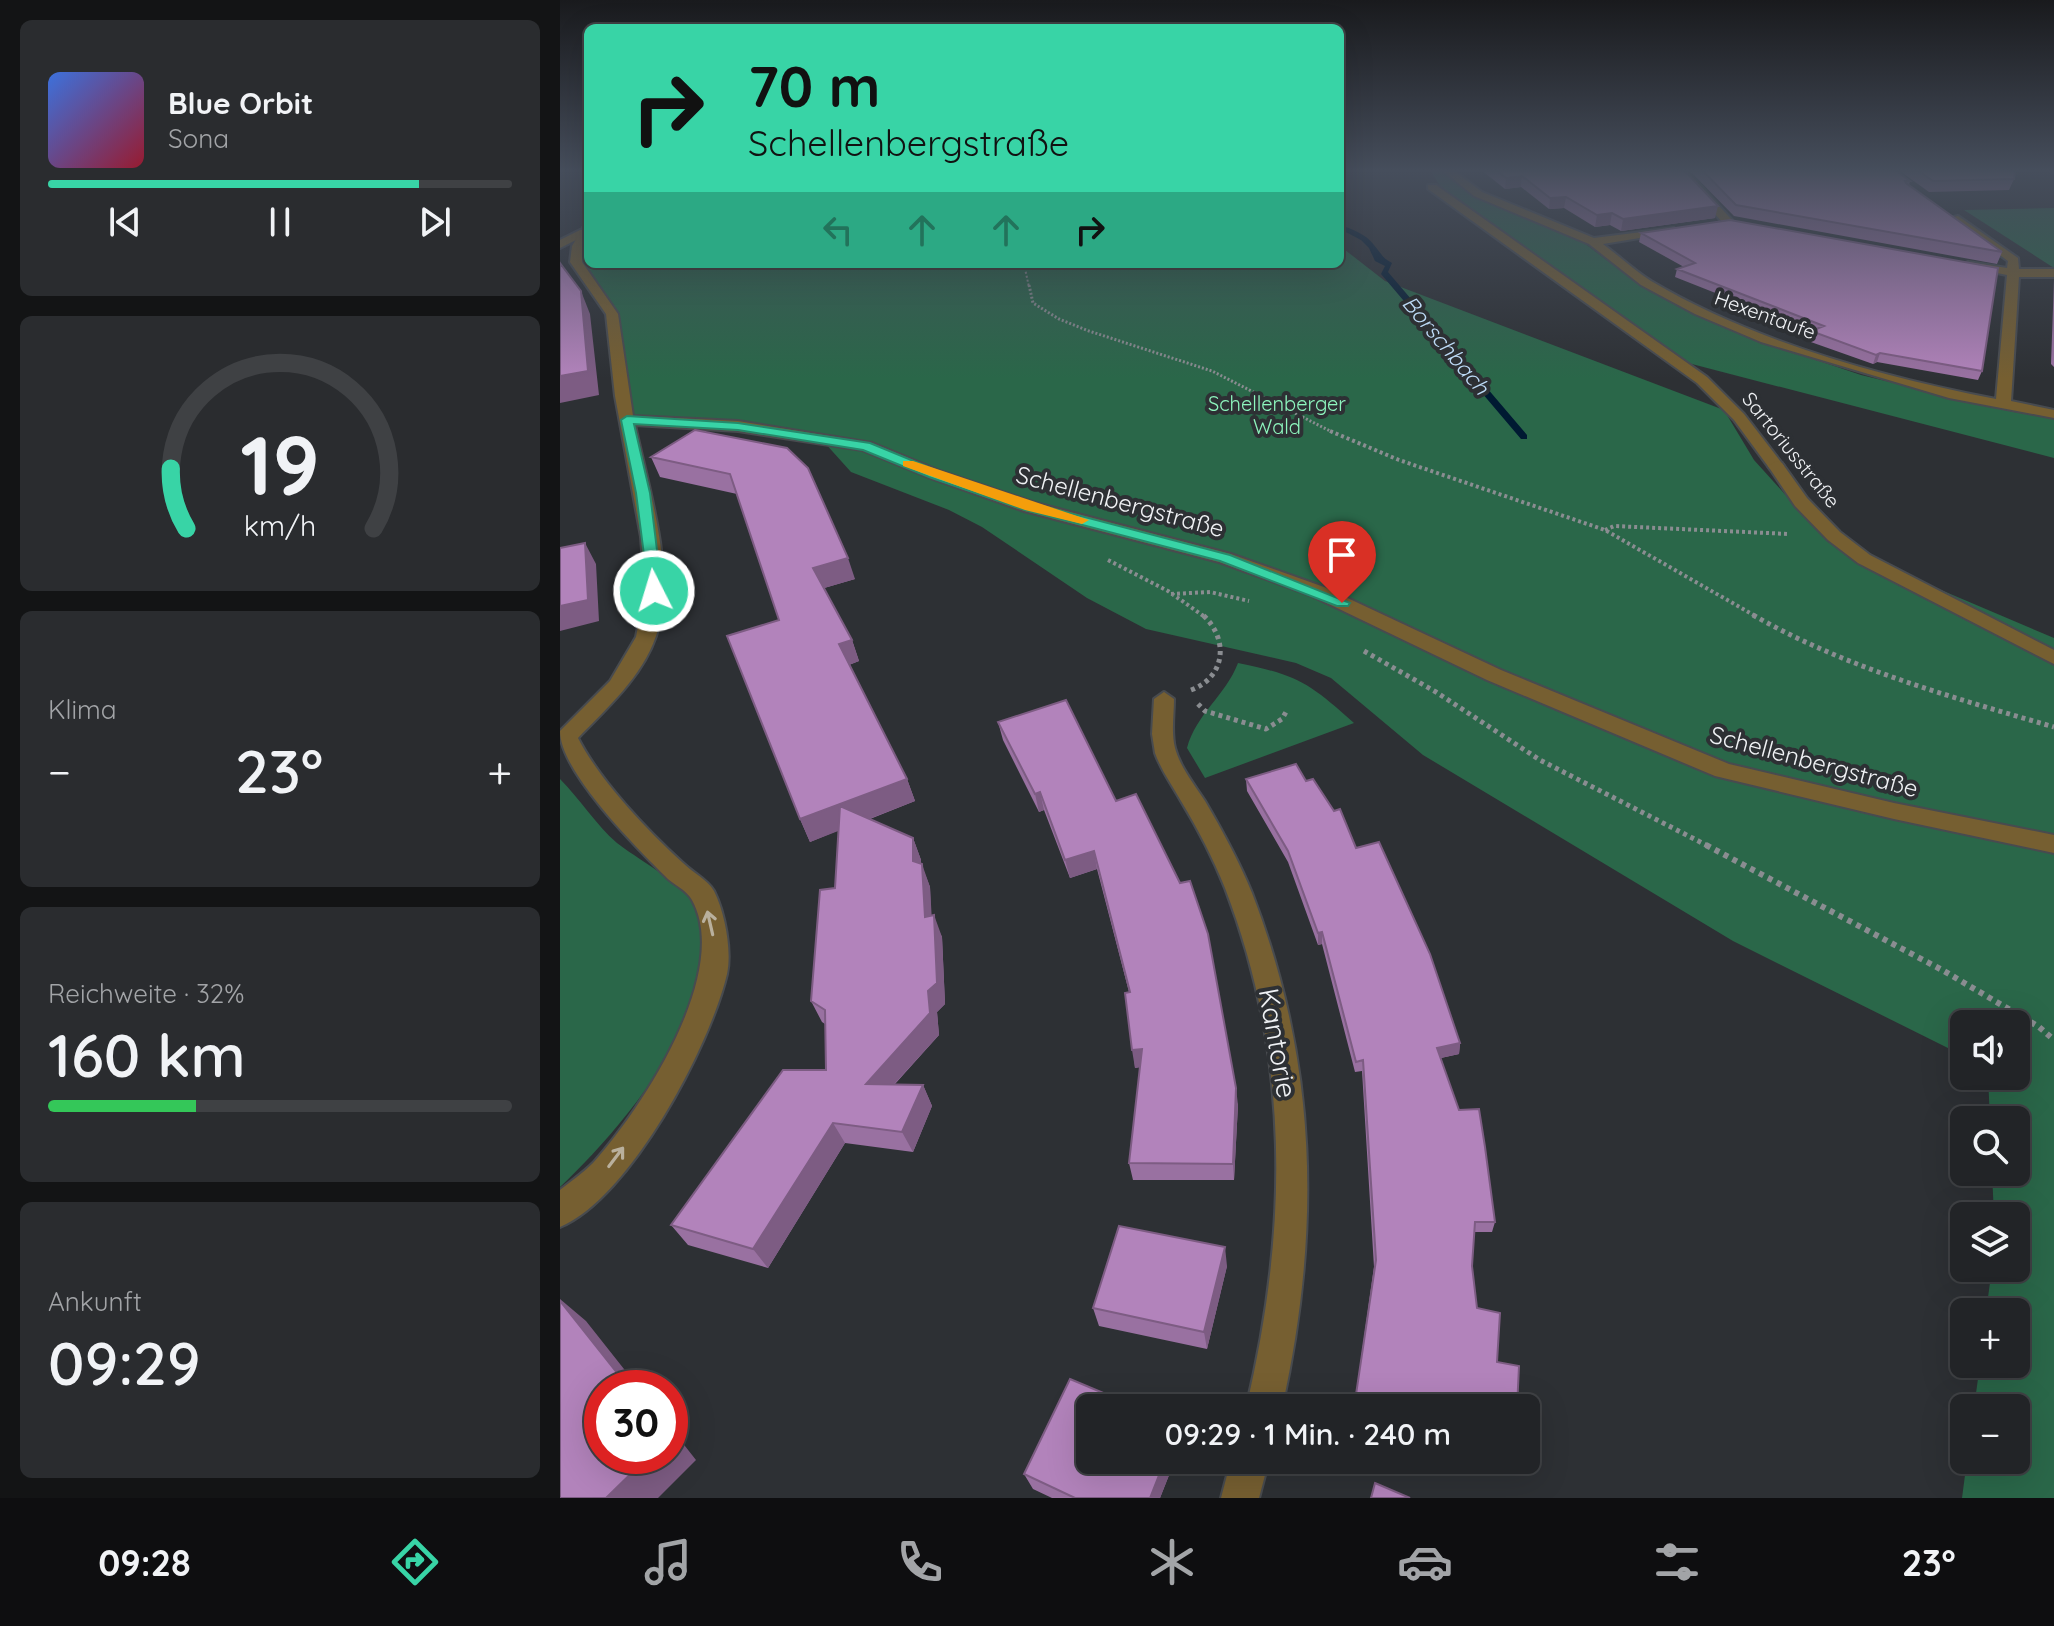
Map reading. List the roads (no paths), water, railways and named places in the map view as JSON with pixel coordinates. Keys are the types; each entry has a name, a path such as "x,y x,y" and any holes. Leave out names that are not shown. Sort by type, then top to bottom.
{"street":[{"path":"560,1211 603,1174 664,1093 698,1018 714,972 713,931 703,894 674,870 584,771 564,739 618,685 646,637 654,591 639,471 627,420 612,314 576,262 583,239"},
{"name":"Sartoriusstraße","path":"1505,239 1702,380 1739,417 1801,502 1834,536 1864,559 2054,658"},
{"name":"Hexentaufe","path":"1586,239 1645,282 1699,311 1766,339 1862,370 2003,405 2054,414"},
{"path":"1593,242 1613,239"},
{"path":"1984,239 2014,260 2003,405"},
{"path":"1962,265 2014,273 2054,273"},
{"name":"Schellenbergstraße","path":"627,420 738,426 866,446 934,474 1030,507 1225,558 1317,591 1494,675 1723,770 1894,811 2054,844"},
{"name":"Kantorie","path":"1164,699 1165,752 1199,811 1240,894 1272,995 1291,1112 1294,1229 1268,1394"},
{"path":"1240,1498 1246,1474"}],"waterway":[{"name":"Borschbach","path":"1365,239 1378,259 1389,265 1384,272 1524,437"}],"park label":[{"name":"Schellenberger Wald","path":"1277,416"}]}
